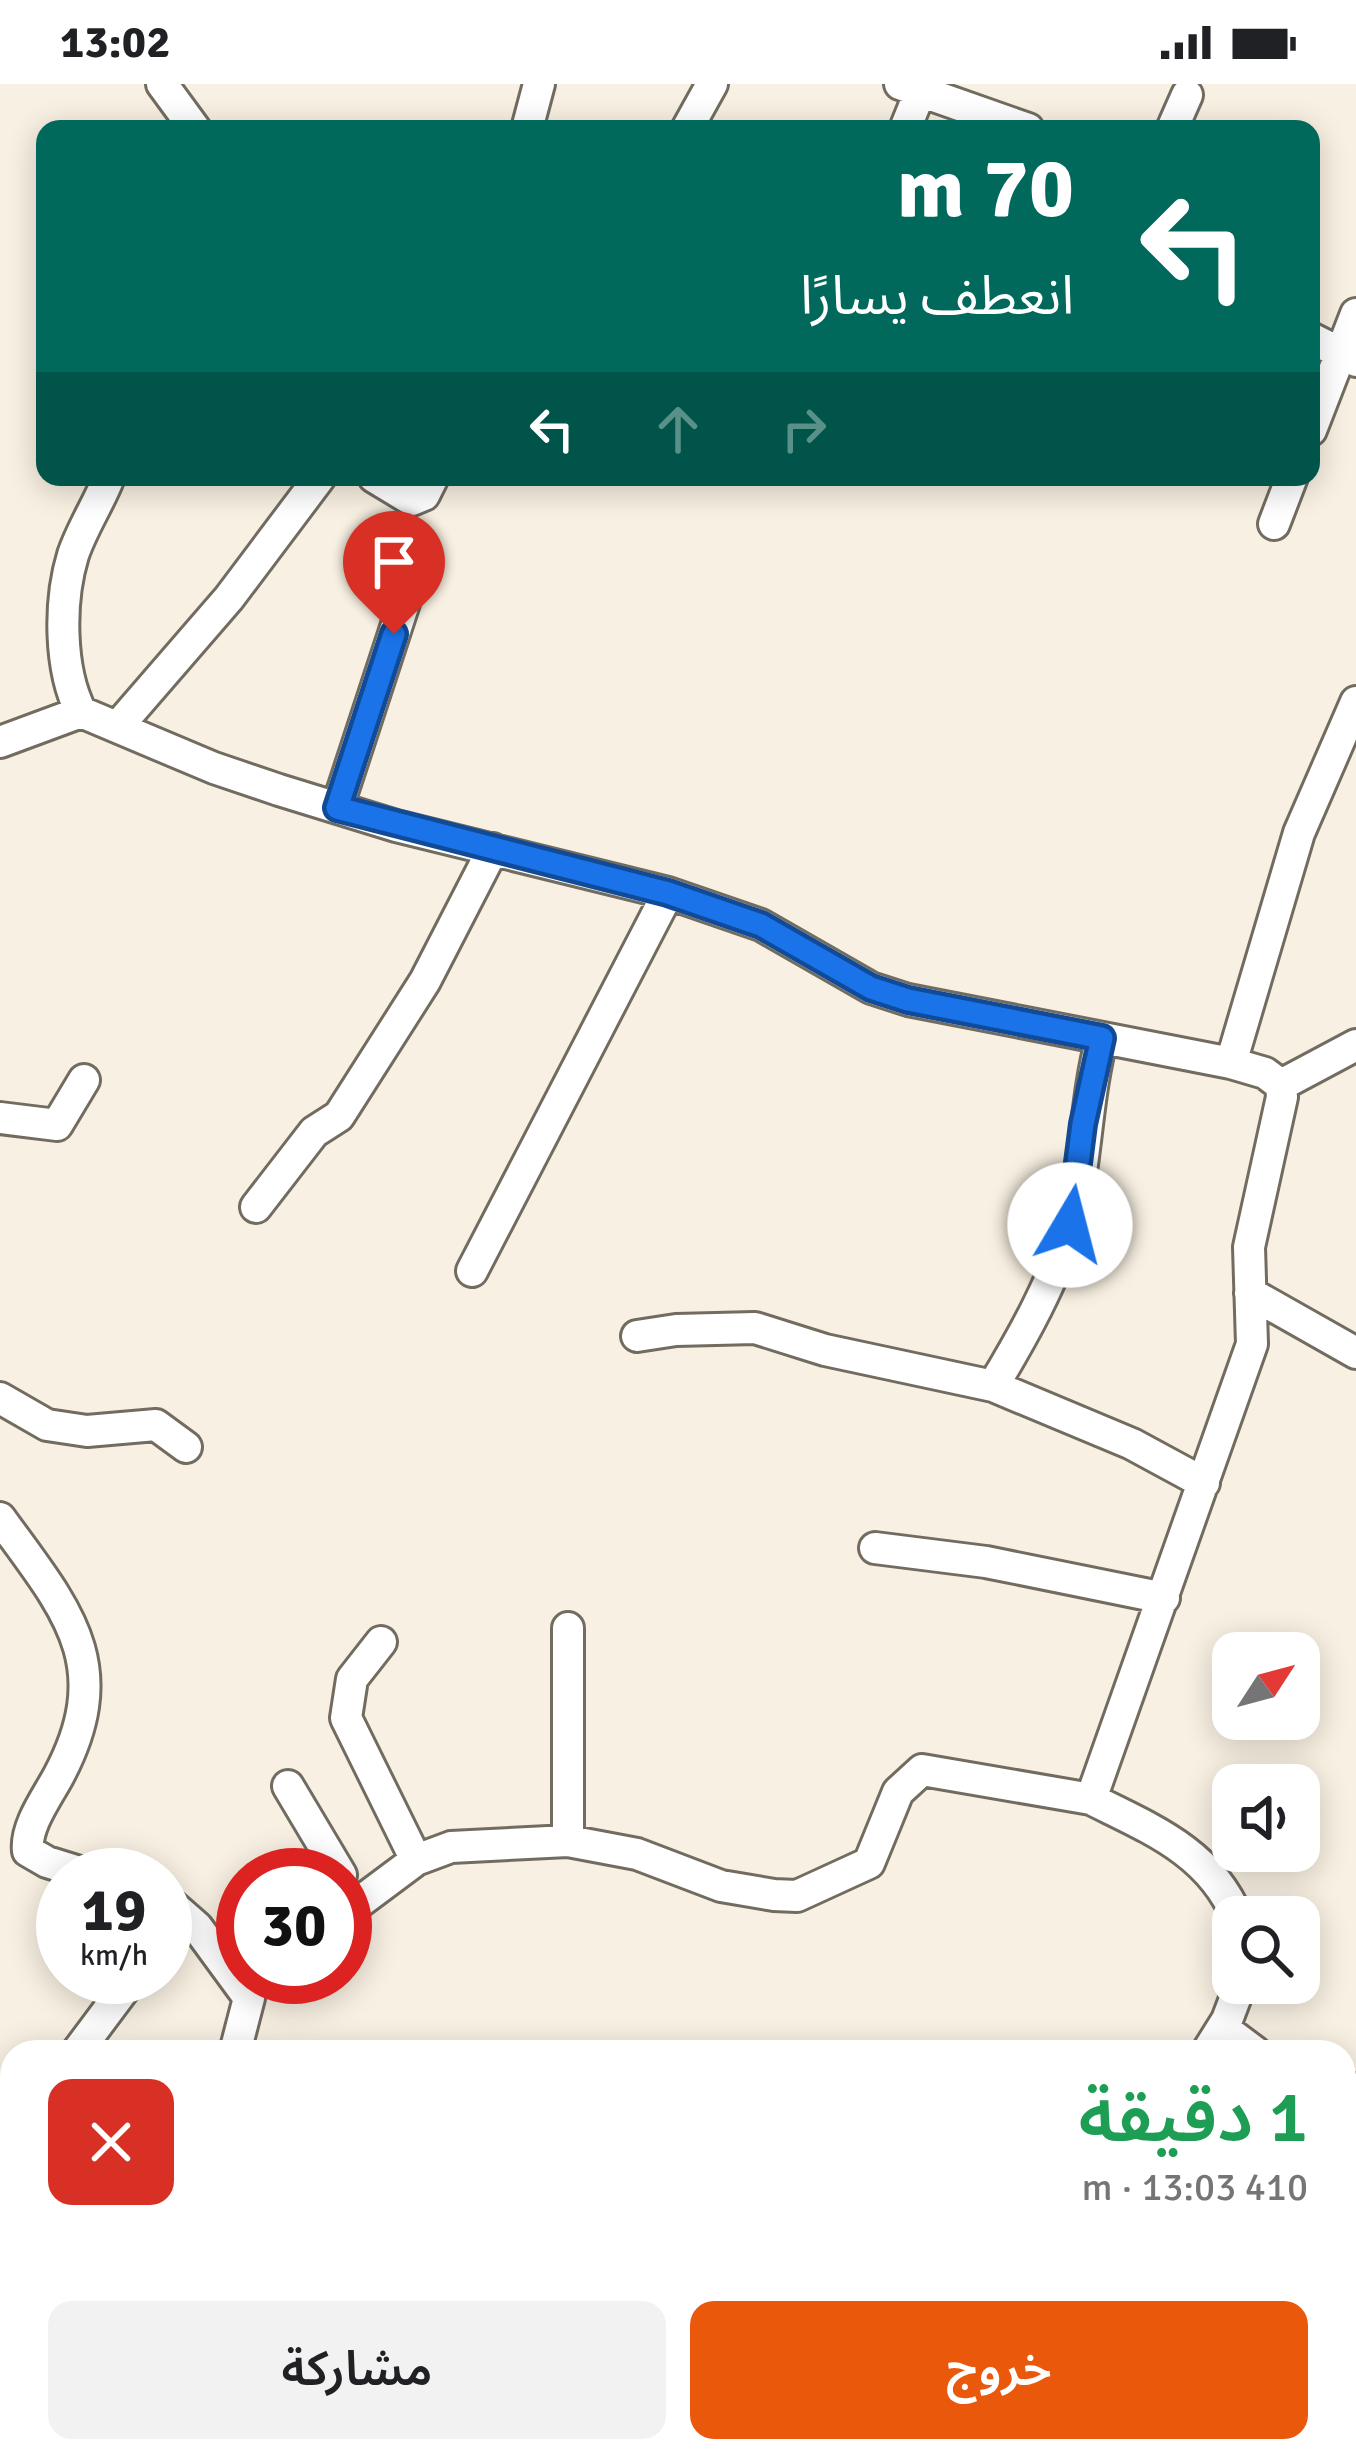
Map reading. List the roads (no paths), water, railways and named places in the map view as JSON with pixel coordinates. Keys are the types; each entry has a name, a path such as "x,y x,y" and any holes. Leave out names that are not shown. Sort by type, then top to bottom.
{"street":[{"path":"162,84 188,120"},
{"path":"529,120 539,84"},
{"path":"693,120 712,84"},
{"path":"906,120 910,88 1002,120"},
{"path":"1176,120 1187,95"},
{"path":"1320,413 1349,357 1356,314"},
{"path":"1320,342 1349,357"},
{"path":"81,712 70,690 63,648 70,578 74,554 105,486"},
{"path":"120,724 229,598 313,486"},
{"path":"391,486 418,500 427,486"},
{"path":"1274,524 1289,486"},
{"path":"337,808 408,591"},
{"path":"1231,1063 1299,833 1356,701"},
{"path":"0,742 81,712 120,724 214,768 337,808 668,893 761,925 871,988 908,1000 1231,1063 1264,1072 1281,1085 1249,1247 1252,1344 1091,1799"},
{"path":"256,1207 314,1132 339,1116 425,981 493,849"},
{"path":"472,1270 668,893"},
{"path":"993,1386 1028,1323 1070,1225 1083,1124 1102,1038"},
{"path":"1281,1085 1356,1045"},
{"path":"0,1118 57,1125 84,1080"},
{"path":"1250,1292 1356,1353"},
{"path":"637,1336 755,1328 825,1350 993,1386 1132,1444 1204,1483"},
{"path":"0,1398 47,1425 87,1431 156,1425 186,1447"},
{"path":"4,1531 63,1604 82,1660 87,1703 78,1738 14,1856"},
{"path":"875,1548 986,1562 1163,1598"},
{"path":"568,1628 568,1841"},
{"path":"381,1642 352,1679 346,1718 416,1860"},
{"path":"372,1881 451,1847 568,1841 637,1854 722,1886 797,1896 869,1863 898,1792 922,1770 1091,1799 1169,1838 1205,1865 1228,1896"},
{"path":"288,1786 322,1848"},
{"path":"192,1932 216,1951"},
{"path":"85,2040 112,2004"},
{"path":"240,2040 254,2004"},
{"path":"1215,2040 1231,2004"}]}
